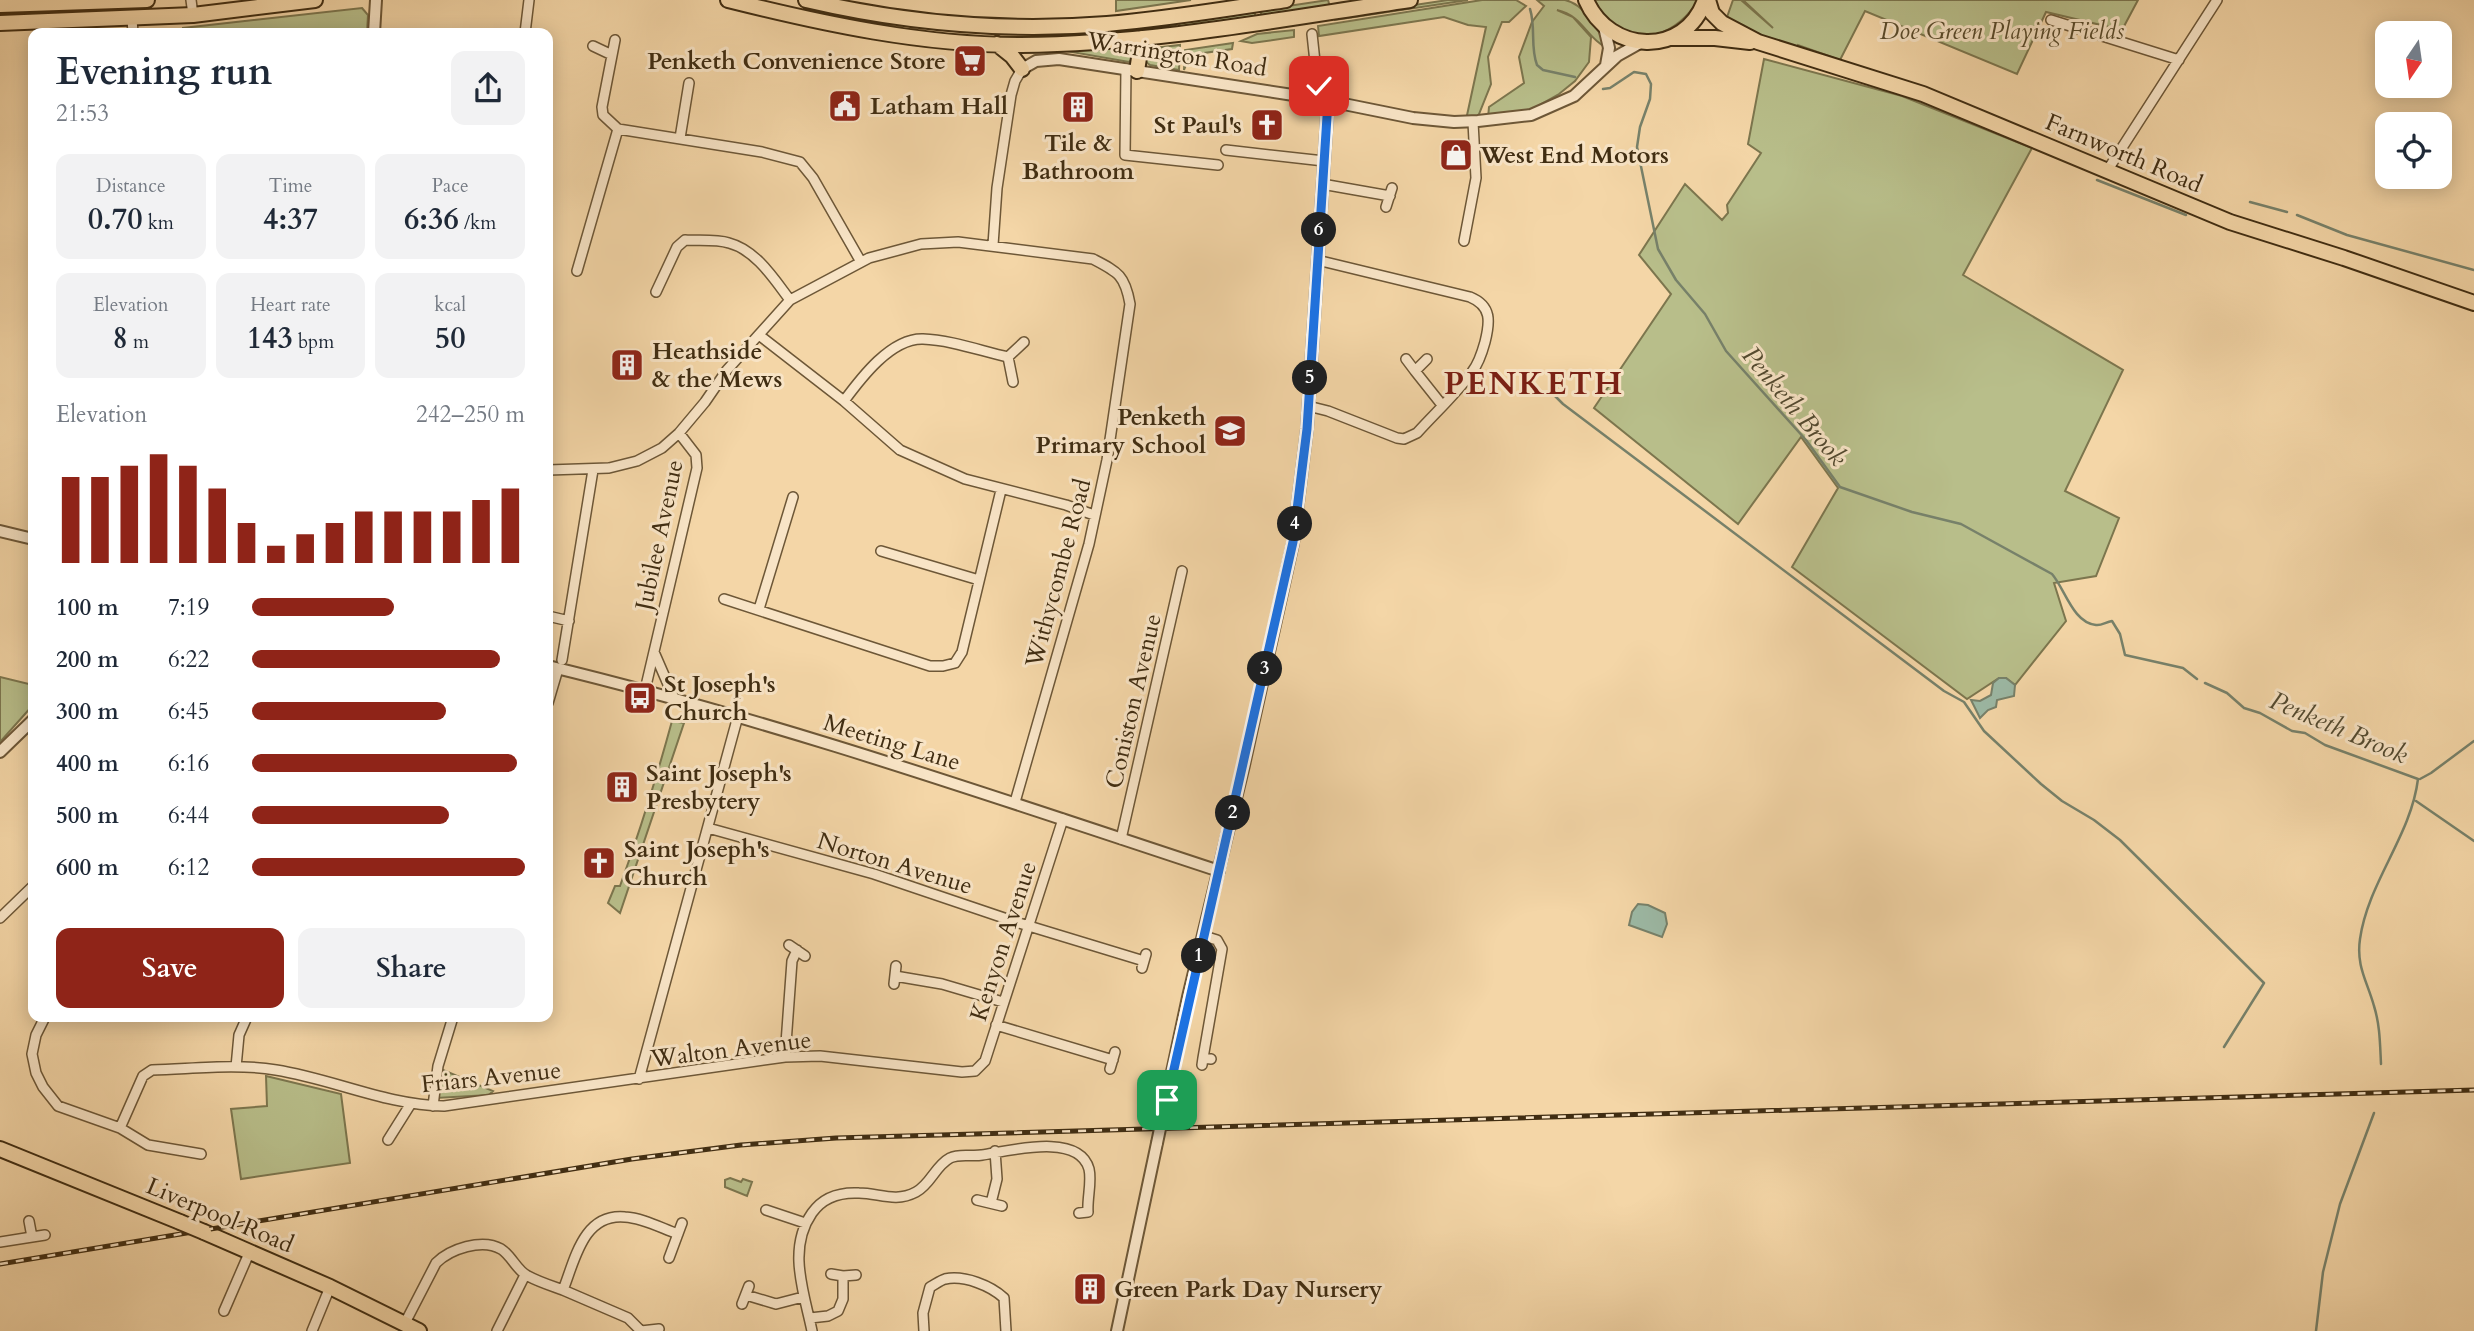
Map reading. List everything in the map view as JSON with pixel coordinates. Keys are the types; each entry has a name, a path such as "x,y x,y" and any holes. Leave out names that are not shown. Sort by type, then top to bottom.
{"main road":[{"path":"0,5 147,0"},
{"path":"0,23 133,26 192,8 315,0"},
{"path":"728,0 818,21 916,37 997,44 1100,42 1142,38 1410,0"},
{"path":"805,0 918,20 1005,27 1129,22 1286,0"},
{"path":"1577,0 1589,6 1604,27 1621,37 1642,43 1667,38 1682,31 1695,19 1707,0"},
{"name":"Farnworth Road","path":"1707,0 1712,13 1722,23 1758,42 1923,94 2230,222 2474,303"},
{"path":"1131,70 1142,38"},
{"name":"Farnworth Road","path":"1667,38 1758,42"},
{"path":"997,44 1012,56 1022,69"},
{"name":"Liverpool Road","path":"0,1149 250,1251 419,1331"}],"street":[{"path":"374,28 376,0"},
{"path":"526,28 529,0"},
{"path":"805,0 810,13 818,21"},
{"path":"2107,171 2217,0"},
{"path":"2051,20 2179,60"},
{"path":"1604,27 1609,48 1606,65"},
{"path":"1117,1331 1293,542 1308,406 1324,161 1323,100 1312,34"},
{"path":"615,40 602,107 603,115 618,129 762,152 800,162 813,178 861,262"},
{"path":"1323,100 1433,121 1473,121 1531,115 1574,96 1606,65 1642,43"},
{"path":"593,46 612,55"},
{"name":"Warrington Road","path":"1022,69 1036,61 1059,59 1323,100"},
{"path":"993,245 997,188 1011,95 1022,69"},
{"path":"1131,70 1125,155 1218,165"},
{"path":"680,138 688,83"},
{"path":"1464,241 1476,178 1473,121"},
{"path":"578,271 618,129"},
{"path":"1226,150 1324,161"},
{"path":"1322,184 1390,192 1386,207"},
{"path":"553,470 593,470 637,461 662,448 679,433 727,370 790,300 764,267 742,249 729,243 685,240 677,247 656,292"},
{"name":"Withycombe Road","path":"790,300 861,262 921,244 958,242 1093,258 1113,269 1126,284 1130,304 1107,460 1088,544 1015,802"},
{"path":"1308,406 1391,436 1404,439 1417,433 1472,373 1481,356 1489,321 1482,304 1470,297 1317,260"},
{"path":"759,335 844,401 900,450 965,480 1066,505 1094,515"},
{"path":"844,401 876,363 893,349 920,339 1008,357"},
{"path":"1008,357 1024,342"},
{"path":"1008,357 1013,383"},
{"path":"1406,359 1442,405"},
{"path":"1415,370 1427,359"},
{"name":"Jubilee Avenue","path":"645,690 697,468 696,455 679,433"},
{"path":"556,665 569,621 593,470"},
{"path":"724,598 930,666 955,663 962,652 1001,490"},
{"path":"758,609 793,497"},
{"path":"0,531 28,538"},
{"path":"881,551 979,580"},
{"name":"Coniston Avenue","path":"1121,839 1182,571"},
{"path":"553,617 569,621"},
{"path":"653,650 674,698"},
{"name":"Meeting Lane","path":"556,665 738,716 1015,802 1219,871"},
{"path":"639,1079 738,716"},
{"path":"0,752 28,725"},
{"name":"Kenyon Avenue","path":"975,1071 985,1061 1063,819"},
{"name":"Norton Avenue","path":"708,828 874,874 1019,923 1144,961"},
{"path":"0,918 28,891"},
{"path":"1204,936 1217,940 1222,949 1206,1061"},
{"path":"785,1057 792,961 797,950"},
{"path":"895,975 942,984 1003,1002"},
{"path":"43,1022 36,1035 33,1054 36,1073 58,1106 120,1128 148,1145 201,1154"},
{"path":"236,1067 239,1035 245,1022"},
{"path":"433,1106 438,1066 451,1022"},
{"path":"996,1025 1113,1060"},
{"name":"Walton Avenue","path":"576,1088 785,1057 820,1056 962,1072 975,1071"},
{"name":"Friars Avenue","path":"120,1128 143,1076 152,1070 236,1067 276,1070 410,1105 433,1106 576,1088"},
{"name":"Friars Avenue","path":"388,1139 410,1105"},
{"path":"812,1331 803,1297 798,1259 805,1223 818,1204 834,1195 863,1193 892,1198 916,1192 936,1169 951,1158 981,1156 995,1151 1064,1147 1075,1150 1089,1169 1088,1212 1079,1213"},
{"path":"991,1203 996,1179 995,1151"},
{"path":"977,1200 1002,1206"},
{"path":"766,1210 805,1223"},
{"path":"564,1290 585,1236 594,1224 626,1217 678,1234"},
{"path":"29,1221 32,1237"},
{"path":"669,1258 682,1223"},
{"path":"0,1242 45,1235"},
{"path":"405,1323 436,1263 443,1255 456,1250 486,1246 500,1248 525,1275 628,1318 641,1331 659,1329"},
{"path":"224,1311 250,1251"},
{"path":"831,1274 856,1275"},
{"path":"497,1331 525,1275"},
{"path":"810,1318 828,1316 838,1311 843,1299 843,1276"},
{"path":"924,1331 923,1313 930,1287 946,1279 969,1281 993,1288 1004,1298 1006,1331"},
{"path":"312,1331 330,1287"},
{"path":"746,1295 776,1304 803,1297"}],"green space":[{"path":"1116,0 1191,0 1116,11"},
{"path":"1328,0 1330,7 1260,17 1262,10"},
{"path":"1448,0 1468,0 1335,20 1334,17"},
{"path":"1482,0 1516,0 1526,6 1509,22 1502,22 1488,57 1491,84 1477,119 1466,120 1486,27 1468,25 1444,17 1319,36 1318,26"},
{"path":"1537,0 1572,2 1585,12 1605,47 1573,17 1591,37 1589,62 1575,81 1559,94 1527,112 1488,118 1489,107 1524,83 1519,57 1532,22 1544,6"},
{"path":"1594,0 1698,0 1680,22 1656,34 1643,36 1618,29 1606,19"},
{"name":"Doe Green Playing Fields","path":"1733,0 1741,0 1773,28 1743,0 2138,0 2122,30 2046,12 2017,74 1865,11 1840,60 1798,45 1797,49 1742,29 1726,20"},
{"path":"362,8 368,15 367,28 183,28"},
{"path":"1255,11 1255,17 1180,28 1179,22"},
{"path":"1175,22 1176,28 1064,39 1063,32"},
{"path":"1294,30 1294,37 1252,43 1241,41 1257,34"},
{"path":"1233,43 1232,49 1190,55 1184,70 1185,50"},
{"path":"1180,45 1179,70 1146,62 1146,54 1154,48"},
{"path":"1120,47 1134,51 1129,62 1066,51 1066,49"},
{"path":"1764,59 1902,96 2032,148 1963,275 2123,370 2065,491 2119,518 2096,576 2054,583 2066,621 2015,685 2006,678 1999,678 1967,699 1792,567 1838,488 1801,437 1738,524 1594,408 1671,294 1639,255 1685,184 1722,220 1728,213 1727,205 1761,153 1748,144"},
{"path":"0,677 28,684 28,711 0,742"},
{"path":"672,721 684,723 620,913 608,903 615,886 620,886"},
{"path":"443,1070 493,1091 489,1095 436,1098"},
{"path":"266,1076 341,1094 350,1163 241,1179 231,1109 267,1106"},
{"path":"730,1178 752,1182 747,1196 725,1187 725,1180"}],"shaded area":[{"path":"1999,678 2006,678 2015,685 2014,696 1997,700 1996,707 1980,718 1971,700 1980,701 1991,695 1993,683"},
{"path":"1638,904 1648,905 1665,913 1667,924 1662,937 1629,925 1632,912"}],"waterway":[{"name":"Penketh Brook","path":"1530,9 1537,65 1543,70 1575,77"},
{"name":"Penketh Brook","path":"1603,89 1610,88 1634,72 1646,74 1651,84 1650,99 1640,127 1637,147 1658,249 1676,280 1705,314 1726,351 1806,440 1840,487 1912,512 1961,524 2052,574 2075,612 2088,623 2098,625 2112,621 2120,634 2125,655 2183,668 2197,679"},
{"path":"2097,180 2186,215"},
{"path":"2250,202 2287,212"},
{"path":"2297,215 2347,235 2474,270"},
{"path":"1554,395 1944,691 1964,702 1984,731 2041,784 2120,840 2264,983 2224,1047"},
{"name":"Penketh Brook","path":"2205,683 2227,693 2244,708 2260,713 2292,731 2305,733 2325,745 2418,779 2407,820 2371,898 2360,939 2361,965 2377,1020 2381,1064"},
{"path":"2420,779 2474,741"},
{"path":"2416,801 2474,841"},
{"name":"Penketh Brook","path":"2316,1331 2323,1272 2340,1204 2374,1113"}],"railway":[{"path":"0,1264 632,1159 741,1145 836,1138 2474,1090"}],"place":[{"name":"Penketh Convenience Store","path":"970,61"},
{"name":"Latham Hall","path":"845,106"},
{"name":"Tile & Bathroom","path":"1078,107"},
{"name":"St Paul's","path":"1267,125"},
{"name":"West End Motors","path":"1456,155"},
{"name":"Heathside & the Mews","path":"627,365"},
{"name":"Penketh Primary School","path":"1230,431"},
{"name":"St Joseph's Church","path":"640,698"},
{"name":"Saint Joseph's Presbytery","path":"622,787"},
{"name":"Saint Joseph's Church","path":"599,863"},
{"name":"Green Park Day Nursery","path":"1090,1289"}],"district":[{"name":"PENKETH","path":"1534,383"}],"route":[{"path":"1167,1100 1188,997 1244,765 1293,542 1307,429 1328,101 1319,100 1319,86"}]}
